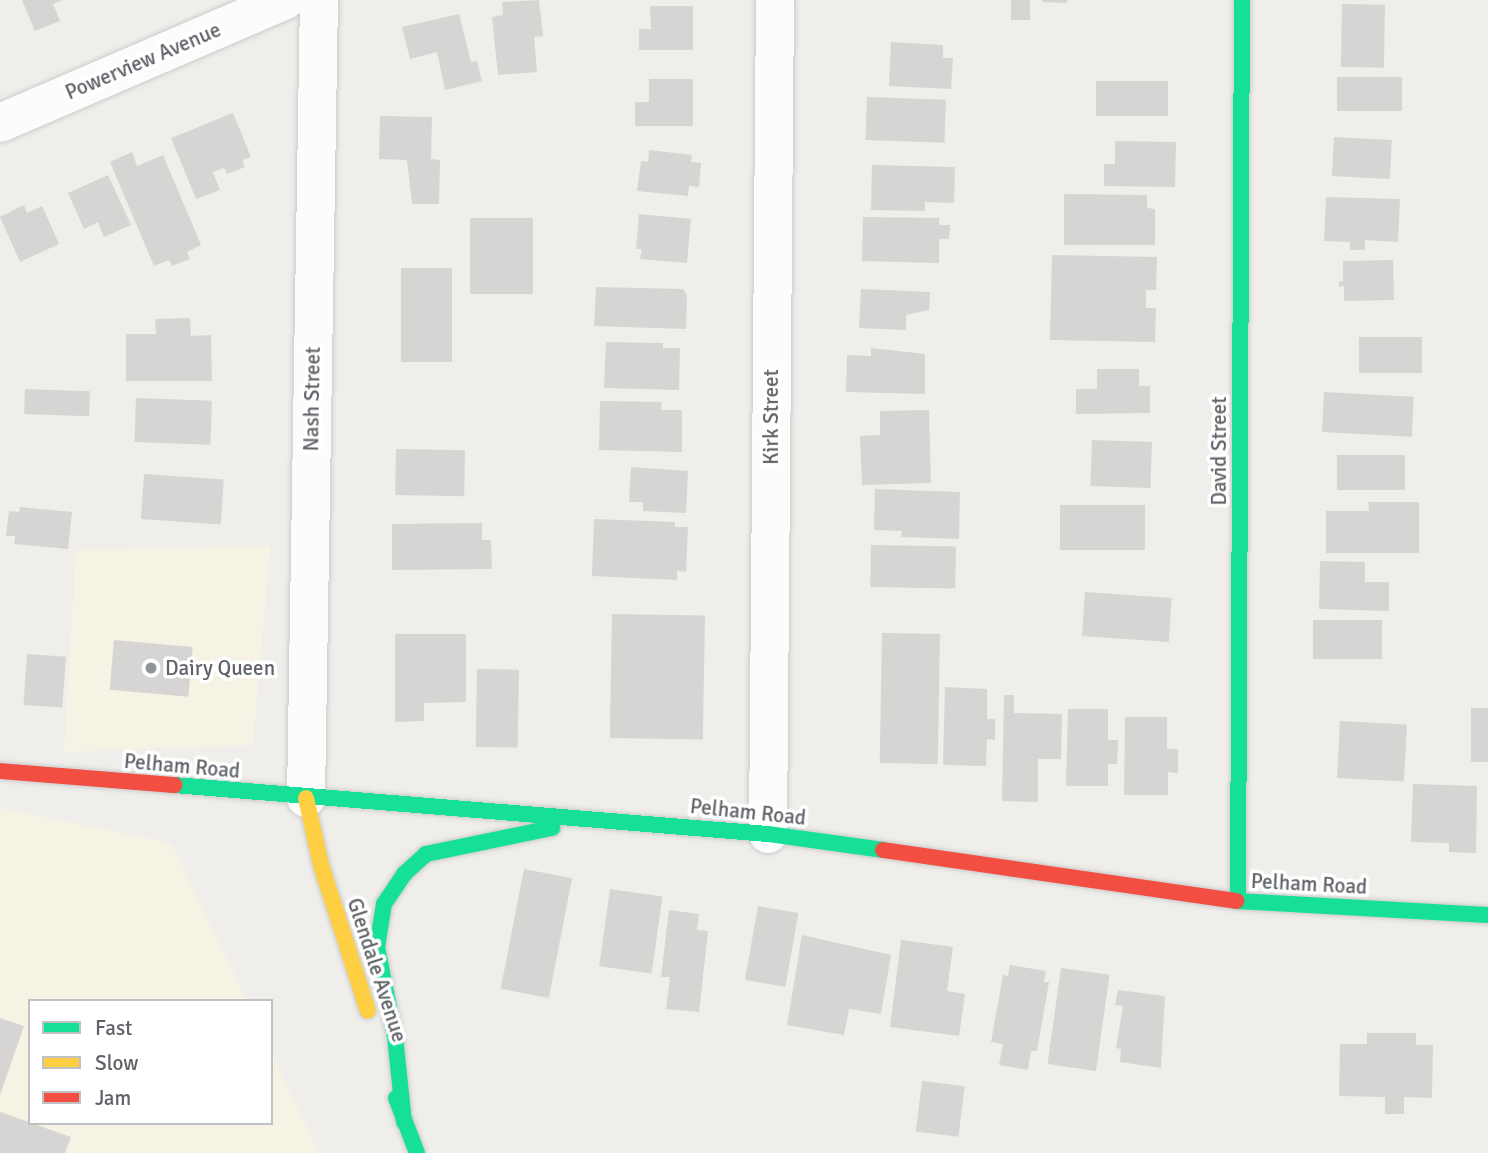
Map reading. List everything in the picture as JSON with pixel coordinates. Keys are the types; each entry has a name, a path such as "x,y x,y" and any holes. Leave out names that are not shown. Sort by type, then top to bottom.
{"main road":[{"name":"David Street","path":"1238,901 1242,0"},
{"name":"Pelham Road","path":"0,771 768,834 1238,901 1488,915"},
{"name":"Glendale Avenue","path":"306,798 321,865 404,1122 417,1153"},
{"path":"404,1122 395,1037 377,947 384,904 404,874 426,853 598,819"}],"street":[{"name":"Powerview Avenue","path":"0,123 286,0"},
{"name":"Nash Street","path":"306,798 319,0"},
{"name":"Kirk Street","path":"768,834 775,0"}],"shaded area":[{"path":"270,546 253,745 64,752 76,550"},
{"path":"0,808 171,843 246,999 28,999 28,1125 273,1125 273,1056 319,1153 0,1153"}],"building":[{"path":"22,0 63,0 53,4 60,21 35,31"},
{"path":"539,0 543,36 534,37 537,72 498,75 492,17 503,15 502,2"},
{"path":"1011,0 1030,0 1030,20 1011,20"},
{"path":"1067,0 1067,3 1042,2"},
{"path":"1342,4 1385,5 1384,68 1341,67"},
{"path":"650,6 693,6 693,50 639,50 639,29 651,29"},
{"path":"459,14 471,62 477,61 482,81 445,90 437,52 410,59 402,27"},
{"path":"891,42 943,45 943,58 953,58 951,89 889,86"},
{"path":"1337,77 1402,77 1402,111 1337,111"},
{"path":"649,79 693,79 693,126 635,126 635,102 649,102"},
{"path":"1096,81 1168,81 1168,116 1096,116"},
{"path":"867,97 946,100 944,143 865,140"},
{"path":"233,113 251,157 242,160 245,167 227,174 224,168 213,172 220,190 196,199 171,138"},
{"path":"380,116 432,117 431,159 440,160 439,204 412,204 407,160 379,159"},
{"path":"1334,137 1392,140 1390,179 1332,176"},
{"path":"1115,141 1176,142 1175,187 1104,186 1104,164 1115,164"},
{"path":"649,150 692,155 691,162 701,163 699,187 689,186 688,196 637,191 641,161 648,162"},
{"path":"132,152 137,166 163,155 201,245 187,252 190,259 172,266 169,260 154,266 110,162"},
{"path":"872,165 955,167 954,203 925,202 925,211 871,210"},
{"path":"108,175 131,225 104,237 98,222 84,229 68,193"},
{"path":"1064,194 1147,195 1147,208 1155,209 1155,245 1064,245"},
{"path":"1326,197 1400,199 1398,242 1365,240 1365,250 1350,250 1350,242 1324,241"},
{"path":"24,205 27,213 42,206 59,244 20,262 0,217"},
{"path":"639,214 691,219 687,263 640,259 642,249 636,249"},
{"path":"863,217 939,218 939,225 950,225 949,239 939,239 939,263 862,261"},
{"path":"470,218 533,218 533,294 470,294"},
{"path":"1052,255 1157,257 1156,290 1146,290 1146,308 1156,308 1155,342 1050,340"},
{"path":"1393,260 1394,300 1344,301 1344,286 1339,287 1339,281 1343,281 1343,261"},
{"path":"401,268 452,268 452,362 401,362"},
{"path":"596,287 683,289 687,295 686,329 594,326"},
{"path":"861,289 930,292 929,310 906,315 906,330 859,328"},
{"path":"190,318 191,336 211,335 212,381 126,381 126,334 156,334 155,319"},
{"path":"1359,337 1422,337 1422,373 1359,373"},
{"path":"606,342 663,343 663,348 680,348 679,390 604,388"},
{"path":"871,348 925,354 925,394 846,392 847,355 871,356"},
{"path":"1097,369 1139,369 1139,386 1150,386 1150,413 1076,414 1076,389 1097,389"},
{"path":"25,389 90,391 89,416 24,414"},
{"path":"1324,392 1414,397 1412,437 1322,432"},
{"path":"136,398 212,401 210,445 134,442"},
{"path":"600,401 662,402 661,410 682,410 682,452 599,450"},
{"path":"929,410 931,483 862,485 860,436 880,435 880,411"},
{"path":"1092,440 1152,442 1150,488 1090,486"},
{"path":"396,449 465,450 464,496 395,495"},
{"path":"1337,455 1405,455 1405,490 1337,490"},
{"path":"631,467 688,471 686,513 643,511 643,502 629,502"},
{"path":"144,474 224,480 221,524 141,519"},
{"path":"875,489 960,492 959,539 901,537 902,531 874,530"},
{"path":"1368,502 1419,502 1419,553 1326,553 1326,511 1369,511"},
{"path":"1060,505 1145,505 1145,550 1060,550"},
{"path":"20,507 72,512 68,549 14,544 15,536 6,536 9,511 19,512"},
{"path":"594,519 675,522 675,527 688,527 686,572 677,571 677,580 592,576"},
{"path":"482,523 482,540 491,540 492,569 392,570 392,524"},
{"path":"871,545 956,546 955,588 870,587"},
{"path":"1320,561 1365,562 1365,582 1389,582 1389,611 1319,609"},
{"path":"1085,592 1172,598 1169,642 1082,636"},
{"path":"612,614 705,616 703,740 610,738"},
{"path":"1313,620 1382,620 1382,659 1313,659"},
{"path":"882,633 940,634 938,764 880,763"},
{"path":"395,634 466,634 466,702 424,703 424,721 395,722"},
{"name":"Dairy Queen","path":"114,640 193,647 188,697 110,690"},
{"path":"27,654 66,657 62,708 23,705"},
{"path":"477,669 519,670 518,748 476,747"},
{"path":"945,687 987,689 987,719 995,719 995,740 987,739 986,766 943,765"},
{"path":"1004,695 1014,695 1014,713 1062,714 1061,759 1038,759 1038,802 1002,801"},
{"path":"1471,708 1488,708 1488,762 1471,762"},
{"path":"1068,709 1108,709 1108,740 1118,740 1117,764 1108,764 1108,786 1066,786"},
{"path":"1125,717 1167,717 1167,749 1178,749 1178,773 1168,772 1168,795 1124,795"},
{"path":"1340,721 1407,725 1404,781 1337,778"},
{"path":"1413,784 1477,786 1476,853 1449,852 1449,843 1411,842"},
{"path":"524,869 572,878 549,998 501,989"},
{"path":"610,889 662,896 652,974 599,966"},
{"path":"758,906 798,913 785,987 745,980"},
{"path":"669,910 699,914 697,930 708,931 699,1012 666,1009 670,977 661,977"},
{"path":"802,935 891,955 881,1014 849,1009 844,1035 787,1025"},
{"path":"901,940 953,947 947,991 965,994 959,1036 890,1027"},
{"path":"1010,965 1046,971 1044,982 1049,982 1037,1051 1031,1051 1028,1070 999,1065 1003,1044 991,1042 1003,975 1008,976"},
{"path":"1061,968 1110,975 1096,1071 1048,1064"},
{"path":"1118,990 1165,996 1161,1068 1120,1062 1121,1049 1116,1048 1123,1006 1115,1005"},
{"path":"0,1018 24,1026 0,1095"},
{"path":"1367,1033 1416,1033 1416,1045 1433,1045 1432,1098 1404,1097 1404,1114 1385,1114 1385,1097 1339,1096 1340,1044 1367,1044"},
{"path":"922,1081 965,1086 958,1137 916,1132"},
{"path":"0,1112 28,1122 28,1125 37,1125 71,1137 65,1153 0,1153"}],"traffic: fast":[{"path":"1238,901 1242,0"},
{"path":"174,785 768,834 883,850"},
{"path":"404,1122 395,1037 377,947 384,904 404,874 426,854 552,828"},
{"path":"1236,901 1488,915"},
{"path":"396,1098 417,1153"}],"traffic: slow":[{"path":"306,798 321,865 368,1011"}],"traffic: jam":[{"path":"0,771 174,785"},
{"path":"883,850 1236,901"}],"place":[{"name":"Dairy Queen","path":"151,668"}]}
